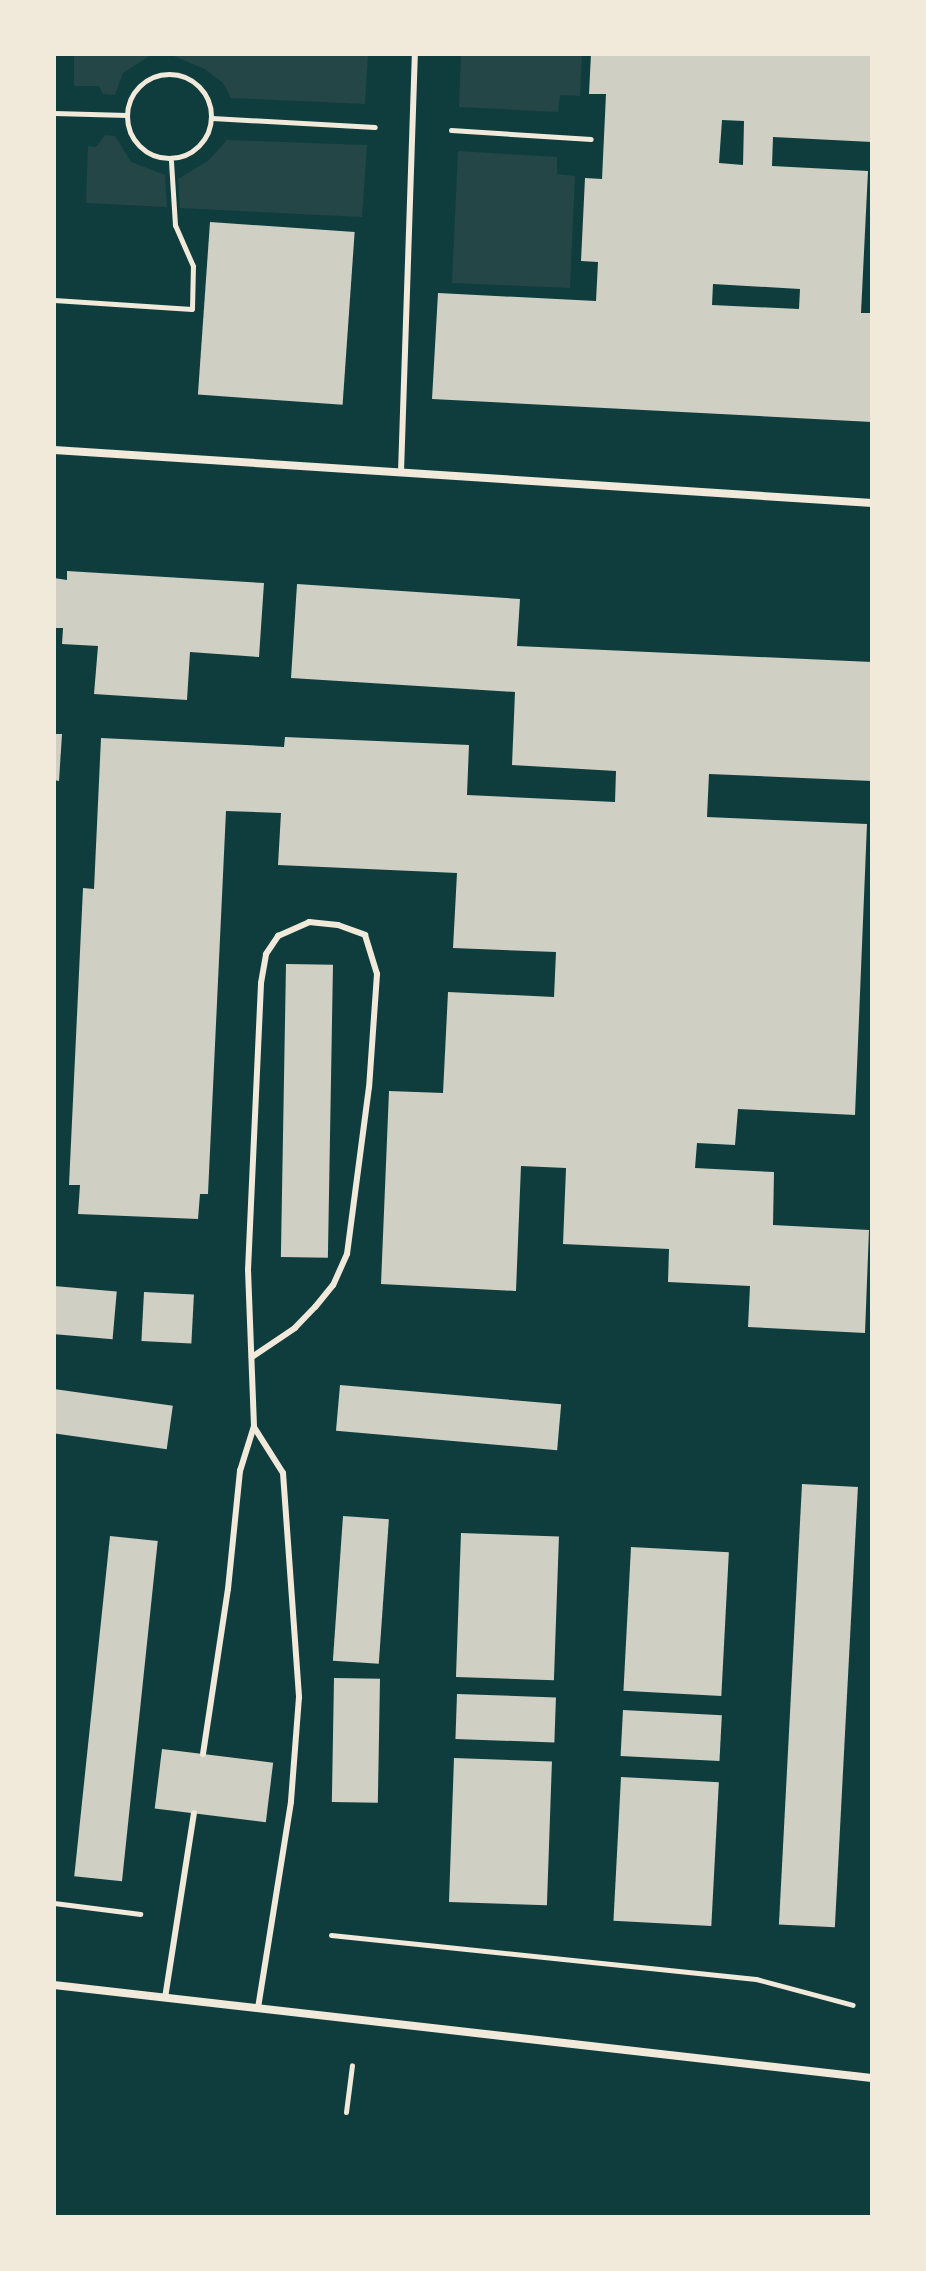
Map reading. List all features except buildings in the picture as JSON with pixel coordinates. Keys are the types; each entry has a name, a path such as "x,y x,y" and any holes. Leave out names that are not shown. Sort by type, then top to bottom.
{"street":[{"path":"54,450 872,503"},
{"path":"54,1985 872,2078"}],"lane":[{"path":"401,472 415,54"},
{"path":"203,1754 228,1589 240,1471 254,1426 248,1270 261,983 266,954 278,936 309,922 338,925 365,935 377,974 369,1087 347,1254 333,1285 305,1318 252,1357"},
{"path":"254,1426 283,1473 299,1697 291,1802 258,2007"},
{"path":"165,1998 194,1813"}],"path":[{"path":"161,74 181,74 197,84 209,99 212,118 208,136 196,151 171,161 142,149 130,134 127,115 131,97 143,82 161,74"},
{"path":"54,113 127,115"},
{"path":"212,118 381,127"},
{"path":"446,130 591,139"},
{"path":"54,300 192,309 193,266 175,225 171,161"},
{"path":"54,1903 147,1914"},
{"path":"331,1935 756,1979 853,2005"},
{"path":"346,2112 352,2065"}],"shaded area":[{"path":"74,54 161,54 151,55 123,73 115,95 103,94 99,86 74,86"},
{"path":"169,54 368,54 365,104 231,98 223,83 205,69"},
{"path":"461,54 582,54 580,96 560,95 558,112 459,107"},
{"path":"105,135 115,136 131,162 165,175 167,207 86,203 88,146 96,147"},
{"path":"227,140 367,145 362,217 180,208 178,179 208,161"},
{"path":"458,151 557,157 557,174 575,176 570,288 452,283"}]}
